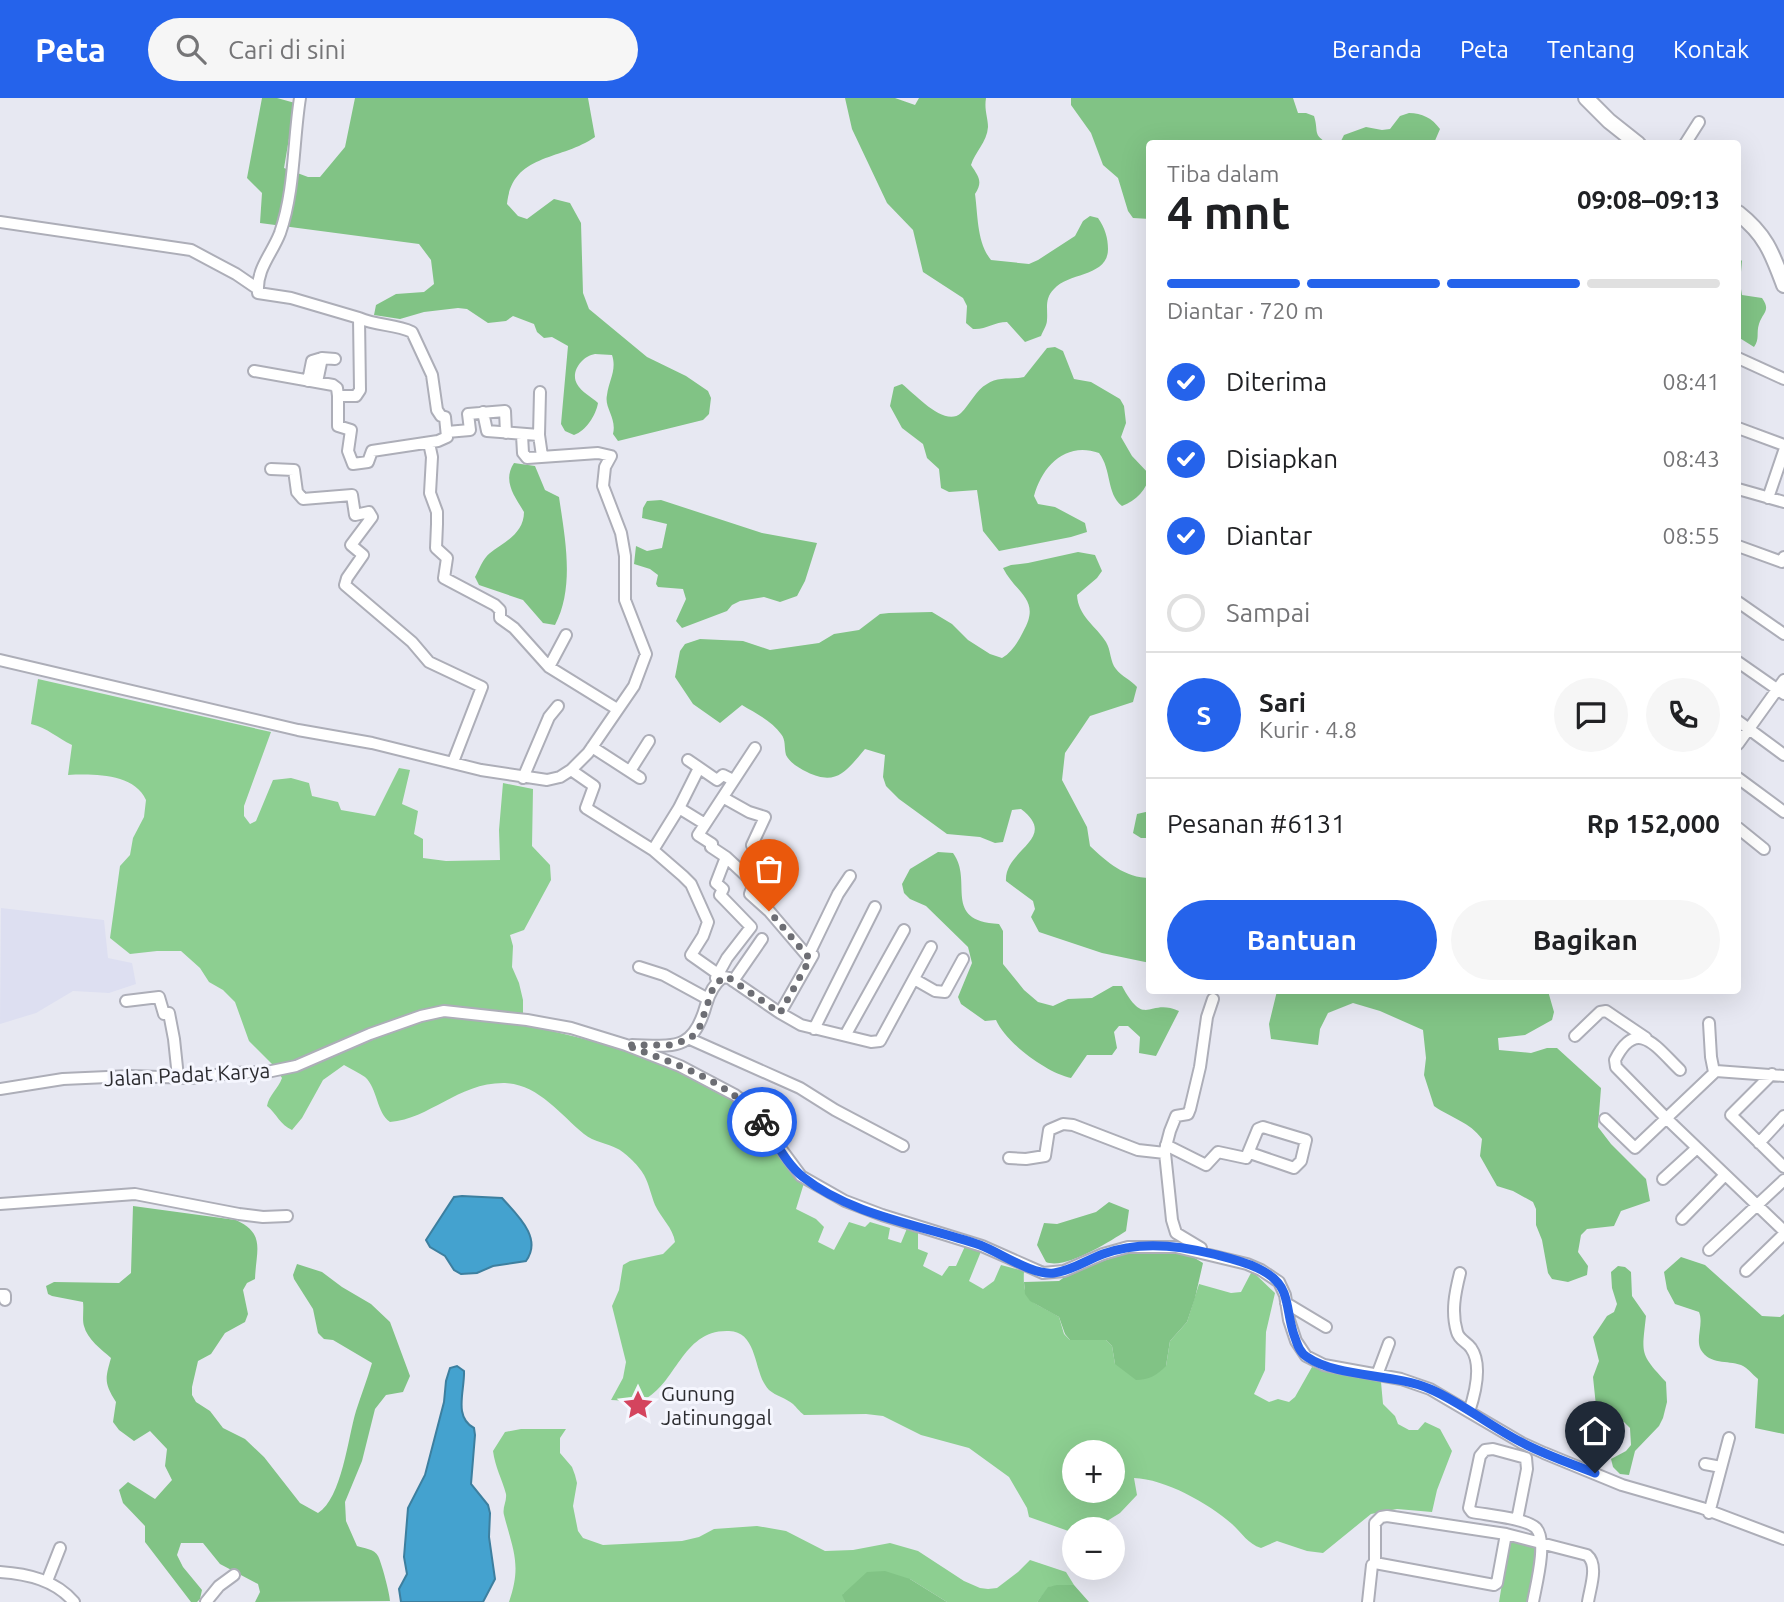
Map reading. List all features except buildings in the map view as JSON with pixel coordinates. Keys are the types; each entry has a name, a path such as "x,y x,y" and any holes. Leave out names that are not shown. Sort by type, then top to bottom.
{"street":[{"path":"258,289 261,268 282,226 296,150 300,98"},
{"path":"1590,100 1634,140"},
{"path":"1688,140 1699,122"},
{"path":"1741,216 1752,224 1768,244 1784,285"},
{"path":"0,222 183,248 226,268 258,289 260,294 291,298 359,317 372,324 412,332 432,375 437,410 445,417 446,439 372,451 366,463 352,464 348,451 351,430 338,426 337,388 333,385 254,371"},
{"path":"338,396 356,396 360,390 359,317"},
{"path":"312,381 322,358 335,359"},
{"path":"1741,359 1784,379"},
{"path":"540,392 539,435 542,456"},
{"path":"483,411 486,431 539,435"},
{"path":"447,432 470,429 468,414 505,411 506,433"},
{"path":"1741,429 1784,445"},
{"path":"0,660 298,730 372,743 523,778 553,779 571,770 592,747 639,677 646,654 625,600 625,556 621,533 603,486 605,467 611,456 598,453 525,457 522,435"},
{"path":"429,443 432,457 430,493 438,524 436,548 447,558 444,578 499,608 500,618 514,628 549,667 617,709"},
{"path":"1768,498 1784,451"},
{"path":"271,469 295,470 297,492 303,499 352,495 355,514 369,512 372,517 351,545 363,555 346,578 345,585 412,642 426,660 482,687 453,762"},
{"path":"1741,490 1784,502"},
{"path":"1741,547 1783,561"},
{"path":"1741,604 1784,634"},
{"path":"549,667 566,635"},
{"path":"1741,664 1782,688 1741,740"},
{"path":"523,778 549,717 558,706"},
{"path":"1741,723 1784,755"},
{"path":"630,771 649,741"},
{"path":"592,747 640,778"},
{"path":"755,748 699,836 712,844 711,847 754,883 750,894 769,911 809,957"},
{"path":"688,760 717,780 723,775 733,780"},
{"path":"653,850 679,808 699,768"},
{"path":"571,770 594,786 586,808 653,850 691,884 708,922 691,955 718,974"},
{"path":"1741,780 1784,812"},
{"path":"724,797 749,812 765,817 752,845 770,855"},
{"path":"679,808 705,824"},
{"path":"1741,830 1764,849"},
{"path":"626,1045 669,1045 690,1039 699,1029 718,974 751,927 720,895 723,889 716,883 726,858"},
{"path":"780,1013 838,894 850,876"},
{"path":"814,1029 875,907"},
{"path":"846,1034 904,929"},
{"path":"809,957 822,938"},
{"path":"733,981 762,939"},
{"path":"713,988 721,978 729,978 780,1013 814,1029 846,1034 871,1042 880,1041 931,947"},
{"path":"914,979 935,991 945,992 963,959"},
{"path":"639,967 664,975 708,999"},
{"path":"126,1001 159,997 164,1014 169,1013 178,1077"},
{"path":"1213,999 1207,1017 1200,1067 1190,1109 1188,1114 1176,1116 1165,1149 1172,1220 1176,1233 1213,1254"},
{"name":"Jalan Padat Karya","path":"0,1089 63,1079 267,1072 296,1066 370,1034 433,1012 448,1011 549,1024 626,1045 687,1069 734,1095 750,1107 801,1176 845,1201 956,1237 1002,1254 1035,1271 1052,1274 1128,1247 1175,1247 1213,1254 1254,1267 1279,1283 1298,1348 1306,1356 1324,1365 1401,1380 1430,1389 1544,1453 1622,1485 1658,1494 1784,1539"},
{"path":"1575,1035 1600,1012 1606,1012 1646,1038 1680,1070"},
{"path":"1709,1023 1714,1072"},
{"path":"1646,1038 1638,1037 1628,1042 1615,1060 1616,1067 1784,1232 1746,1271"},
{"path":"690,1039 800,1088 903,1146"},
{"path":"1605,1119 1635,1148 1714,1072 1778,1075"},
{"path":"1778,1075 1731,1114 1731,1117 1784,1167"},
{"path":"1759,1143 1784,1116"},
{"path":"1009,1158 1045,1156 1049,1130 1068,1124 1138,1150 1165,1149 1206,1165 1218,1152 1244,1159 1250,1153 1258,1129 1263,1127 1306,1140 1301,1161 1294,1168 1250,1153"},
{"path":"1663,1179 1697,1148"},
{"path":"1682,1219 1725,1175"},
{"path":"1709,1250 1784,1180"},
{"path":"0,1204 135,1194 263,1217 287,1216"},
{"path":"1460,1273 1453,1302 1457,1332 1472,1350 1476,1364 1475,1394 1469,1412"},
{"path":"1286,1303 1326,1327"},
{"path":"1377,1375 1389,1343"},
{"path":"1709,1513 1729,1438"},
{"path":"1517,1520 1527,1469 1526,1458 1493,1448 1485,1450 1480,1456 1469,1504 1470,1511 1517,1520 1535,1527 1543,1544 1534,1602"},
{"path":"1705,1464 1721,1467"},
{"path":"1375,1563 1375,1523 1381,1517 1506,1534 1578,1551 1592,1559 1594,1565 1588,1602"},
{"path":"1375,1563 1494,1586 1497,1583 1506,1534"},
{"path":"47,1581 60,1548"},
{"path":"1368,1602 1371,1565 1375,1563"},
{"path":"0,1572 29,1575 47,1581 75,1602"},
{"path":"206,1602 219,1586 234,1575"}],"shaded area":[{"path":"1,908 104,920 108,958 132,963 136,984 109,993 73,991 36,1013 0,1024"}],"green space":[{"path":"262,98 277,98 295,103 284,168 308,177 320,177 345,147 355,98 588,98 595,137 528,167 518,175 511,187 507,204 518,216 527,219 554,199 570,203 581,223 583,293 589,309 647,357 686,376 708,391 711,398 709,414 703,420 618,441 613,434 613,423 607,404 613,370 612,355 595,354 582,361 576,370 575,379 579,387 598,403 597,408 586,426 574,435 565,431 561,424 568,346 552,337 544,338 537,332 534,324 513,316 506,321 488,323 467,309 458,308 424,312 400,319 374,315 376,305 396,294 424,292 434,284 431,260 419,244 260,223 262,193 247,178"},
{"path":"845,98 895,98 915,105 919,98 986,98 987,132 971,165 979,180 975,194 981,237 991,260 1029,264 1075,236 1083,221 1090,216 1098,218 1107,237 1106,258 1102,265 1054,289 1048,300 1047,322 1041,336 1025,342 1007,322 973,329 966,323 967,306 963,298 923,272 913,230 887,203 852,129"},
{"path":"1071,98 1293,98 1298,113 1314,116 1318,135 1323,140 1146,140 1146,219 1133,218 1128,211 1118,178 1103,165 1091,133 1071,105"},
{"path":"1418,114 1434,122 1440,129 1435,140 1342,140 1344,135 1366,127 1390,129 1400,116"},
{"path":"1741,289 1742,295 1762,298 1766,306 1754,347 1741,339"},
{"path":"1055,347 1063,351 1074,379 1091,382 1120,399 1124,406 1126,423 1121,437 1132,456 1146,471 1146,485 1132,501 1122,506 1113,495 1106,467 1099,453 1076,450 1066,453 1049,466 1034,496 1038,504 1055,507 1085,523 1087,532 999,551 983,531 977,490 949,492 941,488 939,469 927,458 923,444 902,428 890,406 894,387 902,384 931,408 954,417 961,413 976,393 991,382 1024,377 1047,348"},
{"path":"514,463 535,466 545,490 559,497 566,545 567,579 565,595 555,625 543,623 523,600 479,585 475,577 488,555 513,536 521,526 524,512 514,495 509,476"},
{"path":"661,500 762,533 817,543 805,581 797,596 780,602 764,597 740,601 727,611 682,628 676,621 686,599 683,589 658,587 658,575 650,569 634,564 636,546 647,551 662,548 667,524 642,518 647,501"},
{"path":"1078,552 1095,555 1102,571 1077,595 1078,602 1088,620 1106,642 1116,669 1137,687 1133,702 1090,716 1065,753 1062,780 1087,827 1090,846 1125,872 1146,878 1146,962 1102,953 1039,932 1031,917 1035,909 1033,901 1006,881 1013,860 1033,837 1035,828 1031,819 1021,809 1012,810 1003,842 995,843 980,837 947,834 899,799 886,786 883,777 885,755 865,749 853,764 840,774 826,778 817,776 801,769 790,760 786,755 783,736 763,718 742,705 720,723 693,704 675,677 680,651 685,644 700,639 743,641 770,650 819,643 834,634 859,630 880,614 889,613 932,612 952,624 968,640 1002,658 1012,650 1019,639 1030,612 1025,597 1003,568"},
{"path":"38,679 271,732 244,806 244,816 250,824 256,821 273,780 291,778 309,783 312,796 338,802 341,810 375,816 399,768 410,770 402,804 418,811 414,834 423,839 423,858 446,861 500,860 499,830 503,783 533,789 532,846 550,865 551,880 524,930 510,935 513,946 512,967 523,1000 523,1024 601,1043 672,1066 745,1107 804,1183 796,1209 816,1219 824,1227 818,1242 834,1250 849,1222 865,1227 870,1222 890,1228 888,1239 901,1243 908,1226 918,1229 918,1249 928,1253 923,1266 942,1276 949,1266 956,1266 966,1244 982,1249 969,1281 983,1289 994,1281 1001,1265 1024,1271 1027,1296 1059,1317 1064,1334 1070,1340 1106,1340 1112,1346 1115,1364 1166,1366 1170,1341 1187,1322 1199,1284 1231,1293 1241,1292 1252,1271 1275,1293 1266,1332 1265,1370 1254,1394 1269,1402 1278,1399 1289,1402 1295,1397 1312,1367 1381,1382 1383,1404 1395,1416 1398,1424 1409,1430 1418,1430 1425,1422 1440,1429 1452,1451 1437,1490 1432,1512 1397,1509 1371,1514 1323,1553 1307,1551 1277,1541 1261,1548 1252,1544 1232,1524 1199,1500 1172,1487 1134,1478 1137,1495 1120,1513 1114,1517 1062,1517 1062,1529 1029,1517 1027,1508 1009,1477 969,1448 921,1435 883,1416 804,1415 790,1402 769,1390 746,1338 729,1331 713,1333 701,1339 690,1348 655,1392 643,1400 611,1400 623,1378 626,1362 612,1306 619,1290 623,1265 663,1254 675,1242 672,1232 655,1205 646,1178 636,1164 618,1149 588,1137 538,1094 517,1085 488,1084 473,1088 418,1114 390,1122 385,1118 365,1077 344,1065 323,1080 302,1118 292,1130 288,1128 267,1106 282,1078 249,1041 235,1002 223,990 209,982 200,968 181,951 130,954 110,938 120,866 130,855 133,838 144,817 146,800 140,791 123,780 101,775 68,775 72,745 31,724"},
{"path":"1146,812 1146,838 1133,833 1137,814"},
{"path":"938,852 953,853 959,864 964,908 970,916 999,924 1003,931 1003,964 1024,990 1038,1002 1053,1006 1068,999 1092,998 1113,986 1122,986 1130,999 1142,1010 1160,1007 1179,1011 1156,1056 1139,1053 1140,1037 1128,1026 1119,1026 1114,1032 1117,1048 1112,1055 1087,1055 1071,1078 1039,1064 1028,1056 1001,1029 996,1020 985,1021 961,1004 958,997 972,963 968,947 926,906 910,899 904,893 902,884 910,869"},
{"path":"1276,994 1549,994 1554,1012 1552,1020 1525,1035 1498,1038 1499,1050 1531,1053 1557,1048 1601,1088 1598,1127 1646,1179 1650,1201 1621,1211 1614,1226 1587,1229 1581,1235 1578,1252 1588,1266 1587,1275 1568,1282 1552,1279 1548,1273 1542,1240 1536,1225 1533,1202 1497,1186 1480,1156 1482,1139 1466,1124 1434,1106 1424,1075 1426,1058 1423,1030 1380,1011 1353,1003 1328,1013 1320,1029 1318,1045 1271,1039 1269,1024"},
{"path":"1109,1202 1129,1210 1126,1231 1075,1259 1046,1262 1037,1245 1044,1223 1057,1224 1096,1212"},
{"path":"133,1206 236,1220 252,1231 257,1244 255,1279 247,1283 243,1290 248,1314 245,1322 225,1333 211,1354 198,1361 192,1395 196,1402 210,1411 223,1428 245,1439 264,1457 300,1503 318,1513 333,1494 338,1481 372,1363 333,1340 324,1339 318,1333 313,1309 294,1279 297,1264 322,1272 371,1304 390,1322 410,1376 403,1392 386,1395 375,1409 362,1461 345,1502 346,1521 357,1546 372,1550 378,1556 390,1601 255,1602 260,1592 258,1584 220,1564 203,1543 181,1543 177,1555 202,1590 200,1599 191,1602 145,1542 145,1526 123,1503 119,1490 128,1482 155,1499 172,1480 165,1466 167,1449 150,1431 134,1441 113,1422 116,1402 107,1381 111,1358 95,1344 86,1331 83,1302 52,1296 48,1294 46,1286 54,1282 119,1283 131,1273"},
{"path":"1130,1252 1188,1254 1203,1263 1187,1322 1170,1341 1166,1366 1141,1380 1136,1380 1115,1364 1112,1346 1106,1340 1070,1340 1059,1317 1030,1301 1025,1294 1024,1282 1059,1281 1073,1271"},
{"path":"1681,1257 1705,1265 1762,1316 1780,1317 1784,1314 1784,1434 1755,1428 1758,1379 1743,1366 1714,1360 1701,1350 1699,1312 1675,1304 1667,1289 1664,1272"},
{"path":"1618,1266 1631,1272 1632,1296 1646,1316 1644,1352 1666,1382 1667,1402 1663,1418 1659,1426 1635,1451 1629,1475 1620,1474 1613,1467 1611,1459 1631,1445 1630,1428 1617,1420 1612,1427 1600,1426 1589,1412 1596,1406 1593,1377 1599,1361 1593,1337 1607,1316 1614,1312 1617,1304 1611,1272"},
{"path":"521,1429 566,1429 560,1438 560,1453 572,1467 577,1483 573,1506 578,1531 583,1538 603,1545 682,1541 699,1537 714,1529 757,1526 786,1531 825,1551 853,1550 890,1543 918,1551 964,1581 980,1588 997,1588 1030,1560 1062,1571 1062,1580 1071,1580 1074,1585 1049,1587 1037,1602 947,1602 910,1579 843,1594 845,1602 509,1602 516,1567 504,1512 506,1494 493,1451 505,1432"},
{"path":"1509,1541 1536,1548 1528,1602 1499,1602"},
{"path":"885,1571 910,1579 947,1602 845,1602 842,1595 867,1572"},
{"path":"1074,1585 1089,1602 1037,1602 1048,1587"}],"water":[{"path":"454,1197 502,1198 521,1219 530,1235 532,1244 526,1261 493,1266 477,1273 461,1274 454,1270 445,1256 430,1247 426,1240"},
{"path":"457,1366 464,1371 462,1410 468,1423 474,1428 475,1435 471,1484 488,1505 495,1579 483,1602 401,1602 399,1589 407,1574 404,1557 408,1508 425,1475 450,1368"}],"way so far":[{"path":"762,1122 750,1107 716,1084 687,1069 626,1045 669,1045 690,1039 699,1029 713,988 723,977 729,978 780,1013 810,959 769,911"}],"place":[{"name":"Gunung Jatinunggal","path":"638,1405"}],"route":[{"path":"762,1122 791,1166 814,1185 845,1201 882,1215 1002,1254 1035,1271 1052,1274 1064,1271 1103,1254 1128,1247 1175,1247 1213,1254 1261,1270 1279,1283 1285,1294 1289,1320 1298,1348 1306,1356 1324,1365 1401,1380 1430,1389 1522,1443 1595,1473"}]}
